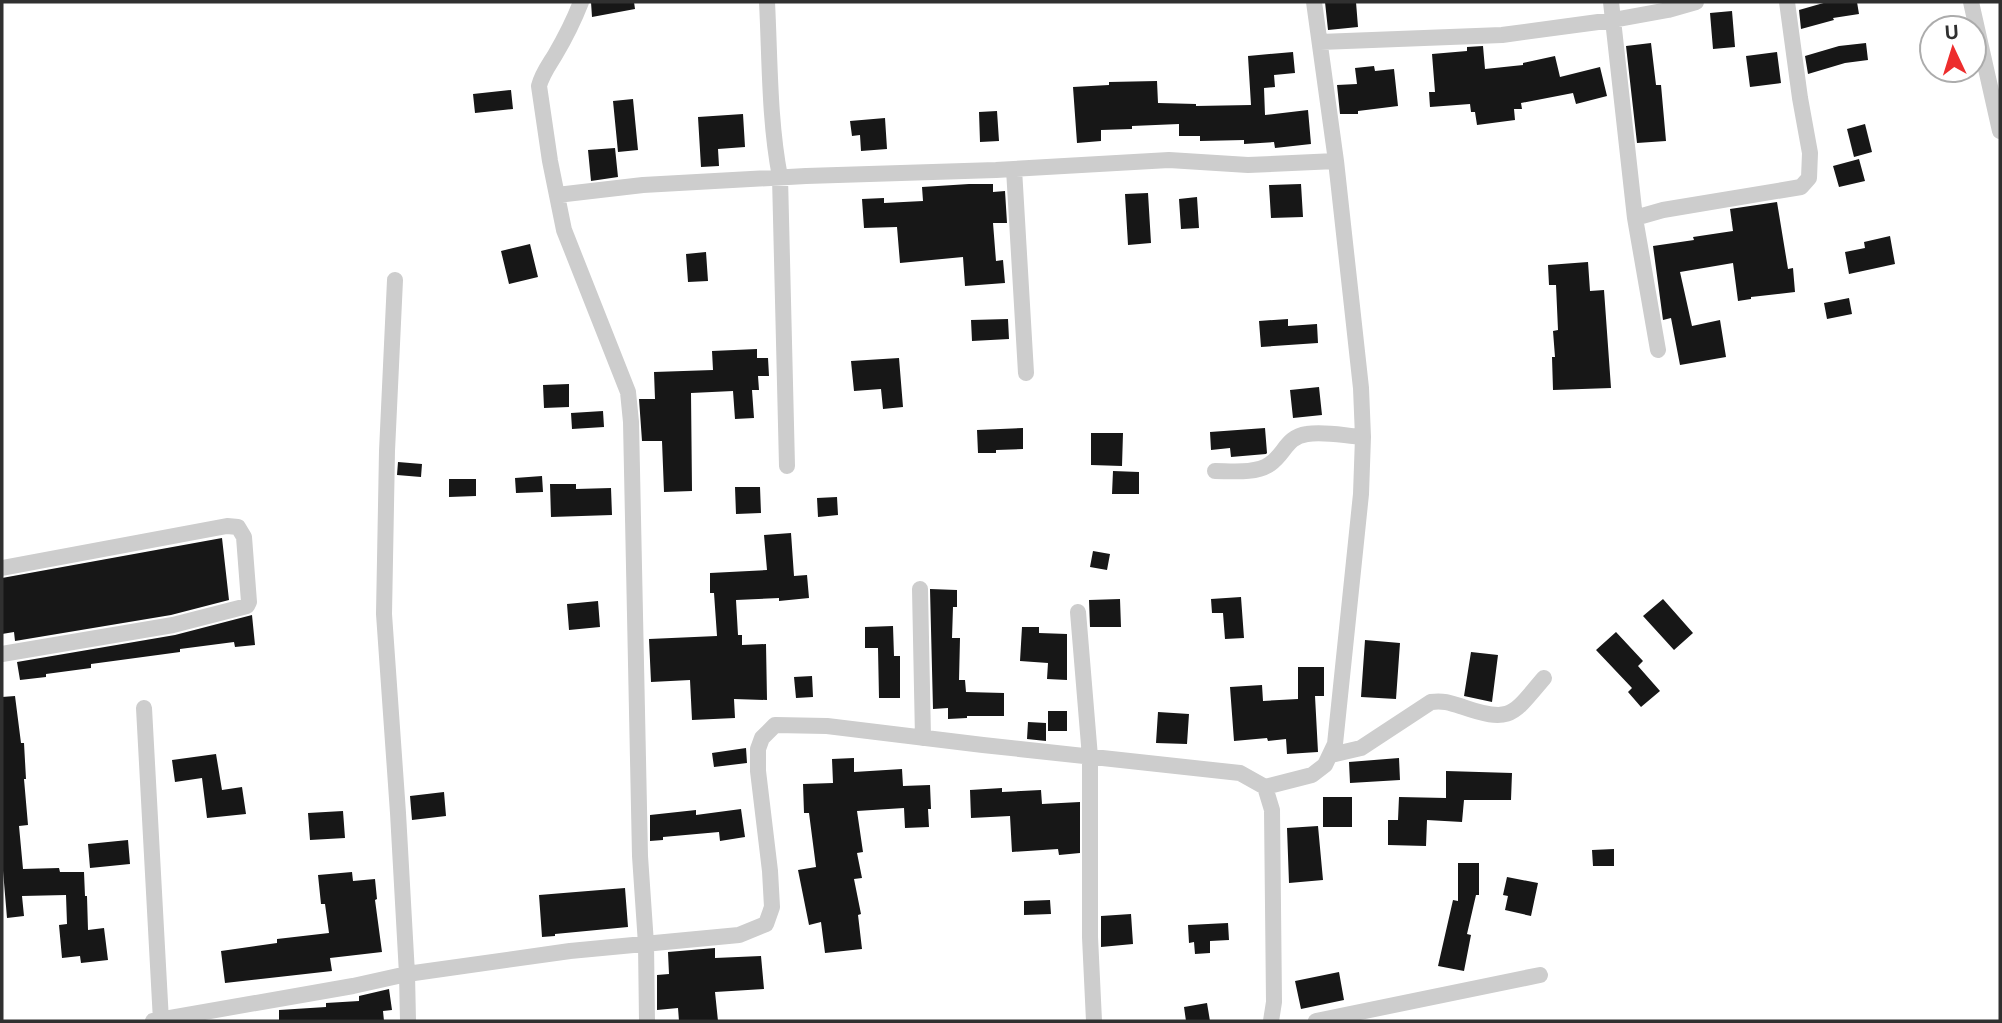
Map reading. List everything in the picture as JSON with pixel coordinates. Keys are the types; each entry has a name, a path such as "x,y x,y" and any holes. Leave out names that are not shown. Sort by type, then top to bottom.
{"street":[{"path":"581,2 555,54 542,73 539,86 564,230 628,392 647,1021"},
{"path":"767,2 780,177 787,466"},
{"path":"144,708 158,1021 407,974 570,951 739,935 766,924 772,907 758,749 762,738 775,725 827,726 1240,773 1265,787 1312,775 1325,765 1335,744 1361,494 1363,437 1361,387 1336,161 1314,2"},
{"path":"1611,2 1635,218 1658,350"},
{"path":"1320,42 1502,35 1613,20 1696,2"},
{"path":"1635,218 1663,210 1801,187 1809,178 1810,153 1787,2"},
{"path":"1971,2 2000,131"},
{"path":"557,195 643,185 780,177 1014,169 1169,160 1248,165 1336,161"},
{"path":"1014,169 1026,373"},
{"path":"395,280 387,451 384,614 408,1021"},
{"path":"1215,471 1250,470 1268,466 1277,459 1289,442 1306,434 1363,437"},
{"path":"2,568 227,526 237,527 244,537 248,602 247,606 173,625 2,654"},
{"path":"920,589 923,738"},
{"path":"1078,612 1090,757 1090,937 1094,1021"},
{"path":"1331,755 1361,748 1431,702 1440,700 1491,715 1508,715 1517,709 1545,678"},
{"path":"1265,787 1272,810 1272,1021"},
{"path":"1316,1021 1540,975"}],"building":[{"path":"591,2 634,2 635,9 592,17"},
{"path":"1325,2 1356,2 1358,27 1328,30"},
{"path":"1827,2 1857,2 1859,14 1833,18 1834,20 1801,29 1799,10"},
{"path":"1732,11 1735,47 1713,49 1710,13"},
{"path":"1651,43 1656,85 1661,85 1666,141 1637,143 1626,46"},
{"path":"1866,43 1868,60 1845,63 1808,74 1805,56 1839,46"},
{"path":"1483,46 1485,69 1523,65 1555,56 1560,77 1600,67 1607,96 1576,104 1573,93 1521,103 1522,109 1514,109 1515,120 1477,125 1475,112 1471,112 1470,104 1430,107 1429,92 1435,92 1432,54 1467,51 1467,47"},
{"path":"1293,52 1295,73 1274,75 1275,87 1264,88 1265,115 1308,110 1311,144 1275,148 1274,142 1244,144 1244,140 1200,141 1200,136 1179,136 1179,124 1101,130 1101,141 1077,143 1073,87 1109,85 1109,82 1157,81 1158,103 1196,106 1251,105 1248,56"},
{"path":"1777,52 1781,83 1750,87 1746,56"},
{"path":"1374,66 1375,71 1394,69 1398,106 1358,111 1358,114 1340,114 1337,85 1357,84 1355,68"},
{"path":"511,90 513,109 475,113 473,94"},
{"path":"633,99 638,150 618,152 613,101"},
{"path":"997,111 999,141 980,142 979,112"},
{"path":"743,114 745,147 718,149 719,166 701,167 698,117"},
{"path":"885,118 887,149 861,151 860,135 852,136 850,121"},
{"path":"1865,124 1872,152 1854,157 1847,129"},
{"path":"615,148 618,177 591,181 588,150"},
{"path":"1859,159 1865,181 1839,187 1833,166"},
{"path":"993,184 993,192 1005,191 1007,223 993,223 996,261 1003,260 1005,283 965,286 963,257 900,263 897,227 864,228 862,199 884,198 884,203 923,201 922,187"},
{"path":"1301,184 1303,217 1271,218 1269,185"},
{"path":"1148,193 1151,243 1128,245 1125,194"},
{"path":"1197,197 1199,228 1181,229 1179,199"},
{"path":"1777,202 1788,269 1793,268 1795,292 1738,301 1733,263 1680,272 1692,326 1720,320 1726,357 1680,365 1671,318 1663,320 1653,246 1733,231 1730,209"},
{"path":"1890,236 1895,264 1849,274 1845,252 1865,248 1864,242"},
{"path":"530,244 538,277 509,284 501,251"},
{"path":"706,252 708,281 688,282 686,254"},
{"path":"1588,262 1590,291 1604,290 1611,388 1553,390 1553,331 1558,330 1556,285 1549,285 1548,265"},
{"path":"1849,298 1852,314 1827,319 1824,303"},
{"path":"1008,319 1009,339 972,341 971,320"},
{"path":"1288,319 1288,326 1317,324 1318,343 1261,347 1259,321"},
{"path":"757,349 757,358 768,358 769,376 758,376 759,390 752,390 754,418 735,419 733,391 691,393 692,491 664,492 662,441 642,441 639,399 655,399 654,372 713,370 712,351"},
{"path":"899,358 903,407 883,409 881,389 854,391 851,361"},
{"path":"569,384 569,407 544,408 543,385"},
{"path":"1319,387 1322,415 1293,418 1290,390"},
{"path":"603,411 604,427 572,429 571,413"},
{"path":"1023,428 1023,449 978,453 977,430"},
{"path":"1265,428 1266,454 1231,457 1230,448 1211,450 1210,432"},
{"path":"1091,433 1123,433 1122,466 1091,465"},
{"path":"398,462 422,464 421,477 397,475"},
{"path":"1113,471 1139,472 1139,494 1112,494"},
{"path":"542,476 543,492 516,493 515,478"},
{"path":"449,479 476,479 476,496 449,497"},
{"path":"550,484 576,484 576,489 611,488 612,515 551,517"},
{"path":"735,487 760,487 761,513 736,514"},
{"path":"837,497 838,515 818,517 817,498"},
{"path":"791,533 794,576 807,575 809,598 779,601 779,598 736,600 738,635 742,635 742,645 766,644 767,700 734,699 735,718 692,720 690,680 651,682 649,639 717,636 714,593 710,593 710,573 767,570 764,535"},
{"path":"222,538 229,600 171,615 15,641 14,632 2,634 2,578"},
{"path":"1093,551 1110,554 1107,570 1090,567"},
{"path":"930,589 957,590 957,607 953,607 952,638 960,638 959,680 965,680 966,692 1004,693 1004,716 948,719 948,708 933,709"},
{"path":"1241,597 1244,638 1225,639 1223,613 1212,613 1211,599"},
{"path":"1120,599 1121,627 1090,627 1089,600"},
{"path":"1663,599 1693,633 1674,650 1643,616"},
{"path":"598,601 600,627 569,630 567,604"},
{"path":"252,615 255,645 235,647 234,642 180,649 180,652 91,664 91,668 20,680 17,662 175,635"},
{"path":"893,626 894,656 900,656 900,698 879,698 878,648 865,648 865,627"},
{"path":"1022,627 1039,627 1039,633 1067,634 1067,680 1047,679 1048,663 1020,661"},
{"path":"1616,632 1643,661 1638,666 1660,691 1641,707 1628,692 1632,688 1596,650"},
{"path":"1365,640 1400,643 1396,699 1361,697"},
{"path":"1471,652 1498,655 1492,702 1464,696"},
{"path":"1298,667 1324,667 1324,696 1315,696 1318,752 1287,754 1286,739 1234,741 1230,687 1262,685 1263,701 1298,699"},
{"path":"812,676 813,697 796,698 794,677"},
{"path":"15,696 21,743 24,743 26,779 28,825 19,826 23,869 59,868 60,872 84,872 88,930 104,928 108,960 81,963 80,956 62,958 59,925 67,924 66,895 22,896 24,916 7,918 2,859 2,697"},
{"path":"1048,711 1067,711 1067,731 1048,731"},
{"path":"1158,712 1189,714 1187,744 1156,743"},
{"path":"1028,722 1046,723 1046,741 1027,739"},
{"path":"746,748 747,763 714,767 712,753"},
{"path":"216,754 222,790 242,787 246,814 207,818 202,778 175,782 172,760"},
{"path":"854,758 854,772 902,769 903,786 930,785 929,827 905,828 904,808 857,811 863,852 857,853 862,878 854,879 861,914 858,915 862,949 825,953 821,922 809,925 798,870 816,867 809,813 804,813 803,784 833,783 832,759"},
{"path":"1399,758 1400,780 1350,783 1349,762"},
{"path":"1446,771 1512,773 1511,800 1464,800 1462,822 1427,820 1426,846 1388,845 1388,820 1398,820 1399,797 1446,798"},
{"path":"1002,788 1002,792 1041,790 1042,804 1080,802 1080,853 1059,855 1058,849 1012,852 1010,816 971,818 970,790"},
{"path":"444,792 446,816 412,820 410,796"},
{"path":"1323,797 1352,797 1352,827 1323,827"},
{"path":"741,809 745,837 720,841 719,832 663,837 663,840 650,841 650,815 696,810 696,815"},
{"path":"343,811 345,838 310,840 308,813"},
{"path":"1318,826 1323,880 1289,883 1287,828"},
{"path":"128,840 130,864 90,868 88,844"},
{"path":"1614,849 1614,866 1593,866 1592,850"},
{"path":"1458,863 1479,863 1479,895 1476,895 1467,934 1471,935 1464,971 1438,966 1453,900 1458,901"},
{"path":"352,872 353,881 375,879 382,952 330,958 332,971 225,983 221,951 277,943 277,939 329,933 325,904 321,904 318,875"},
{"path":"1507,877 1538,883 1531,916 1505,910 1508,896 1503,895"},
{"path":"625,888 628,927 542,937 539,895"},
{"path":"1050,900 1051,914 1024,915 1024,901"},
{"path":"1131,914 1133,944 1101,947 1101,916"},
{"path":"1228,923 1229,940 1210,941 1210,953 1195,954 1194,942 1189,943 1188,925"},
{"path":"715,948 715,958 761,956 764,989 715,992 718,1021 679,1021 678,1008 657,1010 657,975 669,974 668,952"},
{"path":"1339,972 1344,1000 1301,1009 1295,981"},
{"path":"389,989 392,1010 383,1011 384,1021 279,1021 279,1010 326,1007 326,1003 359,1001 359,996"},
{"path":"1207,1003 1210,1021 1186,1021 1184,1007"}]}
